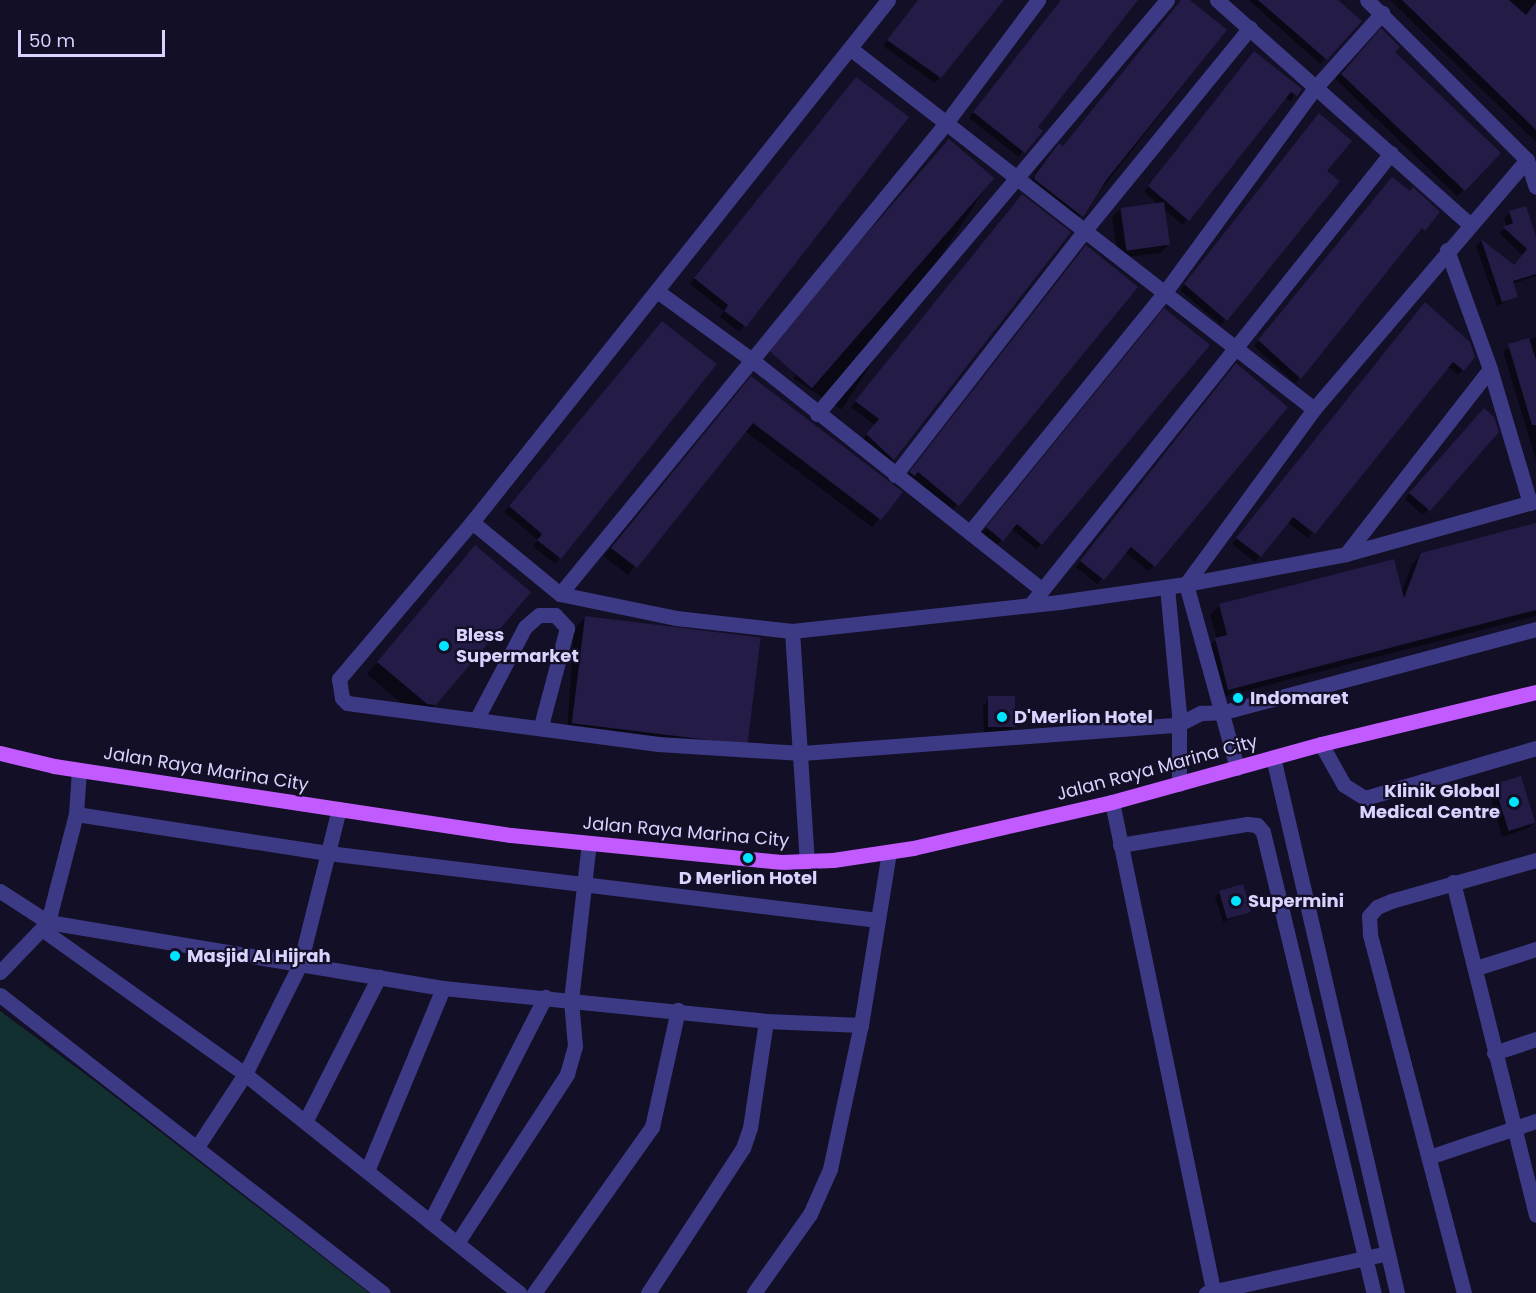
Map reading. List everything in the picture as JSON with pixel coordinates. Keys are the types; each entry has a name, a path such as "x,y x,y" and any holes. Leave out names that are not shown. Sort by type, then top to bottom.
{"main road":[{"name":"Jalan Raya Marina City","path":"0,753 79,770 339,809 590,843 781,862 889,852 1112,802 1321,744 1536,692"}],"street":[{"path":"888,0 472,522 339,679 339,690 347,703 541,726 658,744 802,753 1177,725 1202,713 1224,712 1536,629"},
{"path":"560,594 945,123 1038,0"},
{"path":"817,414 1167,0"},
{"path":"1217,0 1470,225"},
{"path":"1367,0 1527,160 1536,187"},
{"path":"970,532 1165,292 1314,88 1382,13"},
{"path":"895,475 1084,230 1250,28"},
{"path":"851,49 1314,409"},
{"path":"1031,604 1040,588 1391,153"},
{"path":"1185,584 1314,409 1447,250 1527,160"},
{"path":"472,522 560,594 675,618 792,631 1185,584 1346,554 1533,502 1490,369 1447,250"},
{"path":"657,291 752,360 817,414 1040,588"},
{"path":"1346,554 1490,369"},
{"path":"1185,584 1224,712 1237,768"},
{"path":"1167,587 1179,784"},
{"path":"476,720 525,627 539,615 555,615 567,628 541,726"},
{"path":"792,631 802,753 807,860"},
{"path":"1321,744 1344,784 1365,798 1536,748"},
{"path":"1273,757 1397,1293"},
{"path":"0,972 45,926 76,814 79,770"},
{"path":"1112,802 1210,1292 1388,1253"},
{"path":"196,1147 245,1074 300,964 339,809"},
{"path":"76,814 328,853 584,886 878,920"},
{"path":"1120,845 1247,824 1257,825 1263,832 1374,1293"},
{"path":"457,1243 567,1074 575,1046 571,1000 590,843"},
{"path":"754,1293 810,1214 830,1169 861,1025 889,852"},
{"path":"1464,1293 1368,924 1377,907 1453,882 1536,860"},
{"path":"1453,882 1536,1215"},
{"path":"0,891 245,1074 519,1293"},
{"path":"45,926 443,988 678,1010 766,1021 861,1025"},
{"path":"1476,968 1536,949"},
{"path":"305,1122 379,977"},
{"path":"367,1171 443,988"},
{"path":"0,995 383,1293"},
{"path":"430,1222 545,997"},
{"path":"534,1293 652,1127 678,1010"},
{"path":"648,1293 743,1148 750,1128 766,1021"},
{"path":"1494,1053 1536,1039"},
{"path":"1429,1157 1536,1121"}],"green space":[{"path":"0,1011 96,1082 369,1293 0,1293"}],"building":[{"path":"918,0 1004,0 941,78 887,40"},
{"path":"1061,0 1138,0 1038,127 1043,131 1025,153 973,112"},
{"path":"1181,0 1190,0 1227,30 1107,179 1083,217 1034,179 1035,175 1059,143 1063,146"},
{"path":"1258,0 1338,0 1362,21 1327,60"},
{"path":"1402,0 1509,0 1526,15 1536,2 1536,130"},
{"path":"1381,28 1400,47 1395,52 1501,153 1465,191 1341,74"},
{"path":"1254,51 1302,89 1297,96 1291,92 1189,221 1148,186"},
{"path":"856,77 909,117 746,327 724,311 728,305 694,278"},
{"path":"1319,113 1352,141 1327,171 1340,181 1227,321 1184,284"},
{"path":"949,139 994,178 812,388 767,349"},
{"path":"1392,177 1410,191 1413,187 1440,212 1425,231 1422,228 1301,379 1258,340"},
{"path":"1022,194 1071,232 894,460 866,434 879,419 855,401"},
{"path":"1164,202 1170,245 1126,251 1120,208"},
{"path":"1526,206 1536,237 1536,274 1513,281 1518,297 1502,302 1481,239 1514,265 1527,249 1503,227 1513,223 1509,211"},
{"path":"1086,245 1138,287 959,506 918,472 915,476 909,472"},
{"path":"1425,302 1470,342 1475,357 1464,371 1453,362 1315,534 1293,517 1261,557 1236,538"},
{"path":"1164,308 1210,345 1042,545 1017,524 1003,541 986,527"},
{"path":"662,321 717,364 561,559 537,540 542,534 509,506"},
{"path":"1529,338 1536,360 1536,425 1532,425 1508,344"},
{"path":"1236,363 1288,407 1155,567 1131,547 1104,580 1080,561"},
{"path":"751,376 903,492 881,520 753,423 637,568 611,548"},
{"path":"1484,408 1494,417 1499,432 1430,511 1409,493"},
{"path":"1536,523 1536,610 1228,690 1215,638 1227,635 1219,604 1394,559 1404,598 1421,553"},
{"path":"475,545 531,592 436,705 427,704 377,662"},
{"path":"585,616 761,638 748,745 572,723"},
{"name":"D'Merlion Hotel","path":"988,696 1015,696 1015,727 988,727"},
{"name":"Klinik Global Medical Centre","path":"1521,776 1535,823 1509,831 1494,784"},
{"name":"Supermini","path":"1243,884 1251,912 1227,919 1219,891"}],"place":[{"name":"Bless Supermarket","path":"444,646"},
{"name":"Indomaret","path":"1238,698"},
{"name":"D'Merlion Hotel","path":"1002,717"},
{"name":"Klinik Global Medical Centre","path":"1514,802"},
{"name":"D Merlion Hotel","path":"748,858"},
{"name":"Supermini","path":"1236,901"},
{"name":"Masjid Al Hijrah","path":"175,956"}]}
